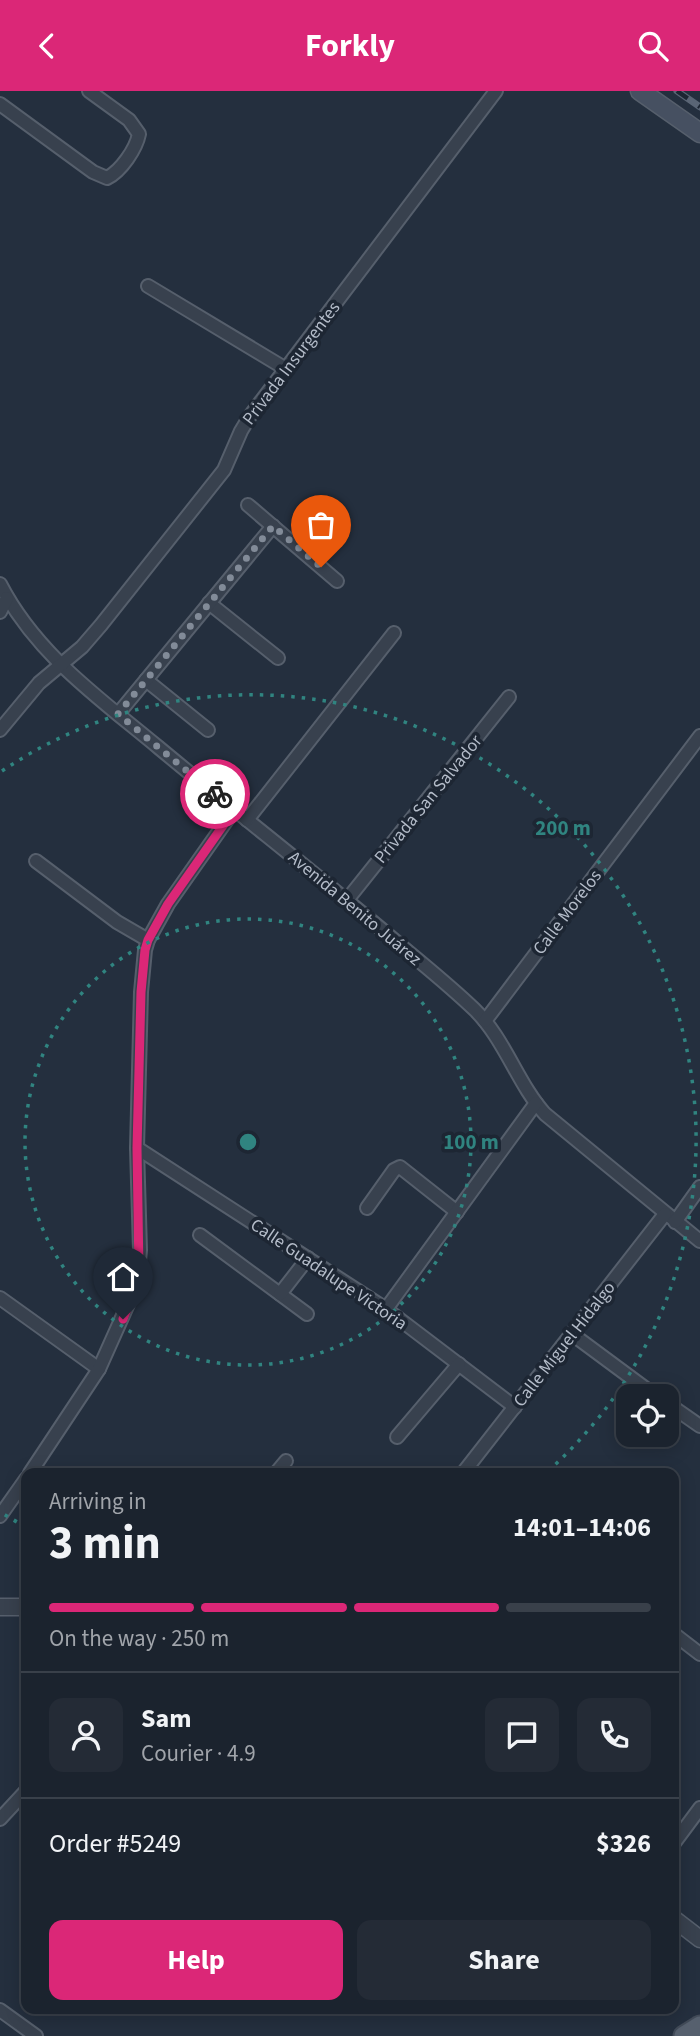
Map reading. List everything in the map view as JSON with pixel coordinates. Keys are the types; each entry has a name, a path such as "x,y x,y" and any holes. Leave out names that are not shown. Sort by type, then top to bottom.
{"main road":[{"path":"640,91 700,134"},
{"path":"684,2036 700,2026"}],"street":[{"path":"0,103 93,172 107,178 117,171 136,144 139,134 129,120 89,91"},
{"name":"Privada Insurgentes","path":"0,730 39,683 82,647 102,625 224,470 244,424 496,91"},
{"path":"148,286 286,369"},
{"path":"248,505 337,580"},
{"path":"118,714 273,526"},
{"name":"Avenida Benito Juárez","path":"0,585 33,636 60,665 461,997 485,1021 498,1039 545,1114 700,1241"},
{"path":"0,612 7,598"},
{"path":"209,603 278,659"},
{"path":"247,820 394,633"},
{"path":"146,680 208,730"},
{"name":"Privada San Salvador","path":"347,900 509,697"},
{"name":"Calle Morelos","path":"485,1021 700,736"},
{"path":"33,1468 99,1370 130,1302 139,1272 137,1148 141,992 148,940 168,904 234,810"},
{"path":"36,861 117,922 148,940"},
{"path":"386,1309 536,1103"},
{"name":"Calle Guadalupe Victoria","path":"137,1148 386,1309 515,1408"},
{"path":"368,1208 394,1170 400,1167 457,1212"},
{"name":"Calle Miguel Hidalgo","path":"468,1468 572,1334 670,1218 700,1187"},
{"path":"200,1235 307,1314"},
{"path":"280,1294 308,1258"},
{"path":"0,1298 99,1370"},
{"path":"572,1334 639,1384"},
{"path":"397,1437 459,1364"},
{"path":"679,1411 700,1426"},
{"path":"280,1468 286,1461"},
{"path":"0,1516 21,1486"},
{"path":"0,1607 21,1608"},
{"path":"679,1638 700,1654"},
{"path":"0,1819 21,1796"},
{"path":"679,1836 700,1808"},
{"path":"679,1923 700,1938"},
{"path":"0,2010 36,2036"}],"railway":[{"path":"677,91 700,107"}],"way so far":[{"path":"215,794 118,714 273,526 321,567"}],"route":[{"path":"123,1319 139,1272 137,1148 141,992 145,950 168,904 234,810 215,794"}]}
